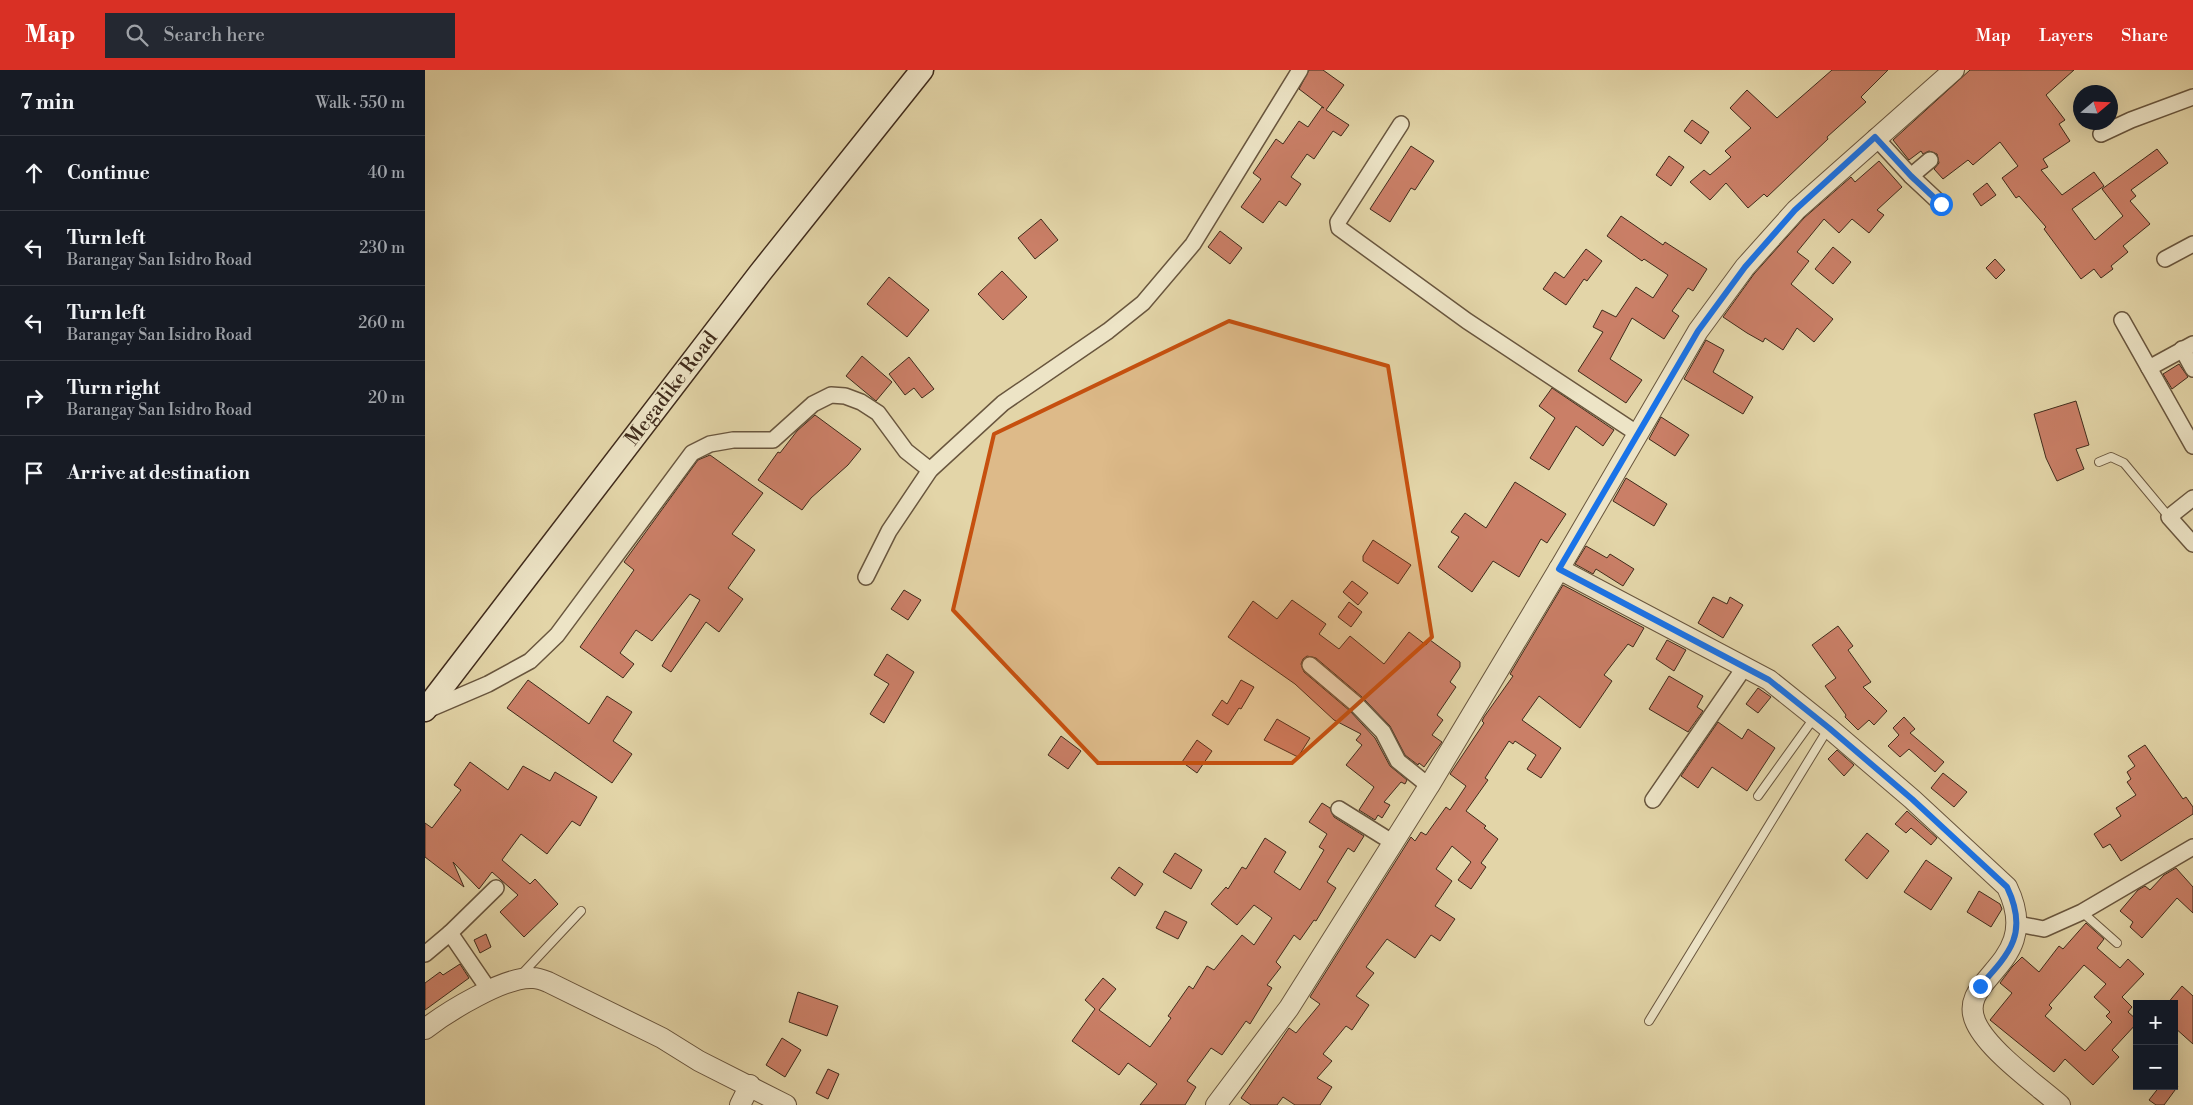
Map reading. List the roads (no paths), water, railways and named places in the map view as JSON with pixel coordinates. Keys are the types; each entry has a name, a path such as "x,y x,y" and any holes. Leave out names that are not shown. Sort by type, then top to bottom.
{"main road":[{"name":"Megadike Road","path":"425,711 760,273 921,70"}],"street":[{"path":"867,577 889,531 930,470 1003,403 1109,331 1143,303 1193,244 1300,70"},
{"path":"1216,1105 1289,1008 1429,786 1698,331 1745,267 1795,210 1875,137 1953,70"},
{"path":"2101,134 2131,120 2193,97"},
{"path":"1401,124 1338,222 1339,228 1467,321 1638,434"},
{"path":"1875,137 1911,176 1941,204"},
{"path":"1911,176 1929,160"},
{"path":"2165,259 2193,244"},
{"path":"2122,320 2193,446"},
{"path":"2149,368 2188,346 2193,368"},
{"path":"425,711 514,671 536,655 557,635 654,502 692,453 701,447 733,440 773,440 813,404 831,395 845,396 861,402 878,413 907,451 930,470"},
{"path":"2193,498 2169,517 2193,544"},
{"path":"1559,569 1769,680 1822,722 1912,799 2007,887 2015,904 2018,924 2015,940 2006,958 1980,986 1973,1001 1973,1016 1976,1025 1995,1049 2060,1105"},
{"path":"1310,665 1355,704 1383,732 1398,761 1429,786"},
{"path":"1653,800 1744,668"},
{"path":"1339,809 1392,842"},
{"path":"2018,924 2044,929 2082,912 2193,847"},
{"path":"425,954 450,933 496,888"},
{"path":"450,933 489,990"},
{"path":"425,1029 489,990 517,979 533,978 548,982 662,1038 699,1061 786,1105"},
{"path":"740,1105 749,1085"}],"lane":[{"path":"2099,462 2111,457 2124,463 2169,517"},
{"path":"1758,796 1822,722"},
{"path":"1649,1021 1822,722"},
{"path":"517,979 581,911"},
{"path":"2082,912 2117,943"}]}
